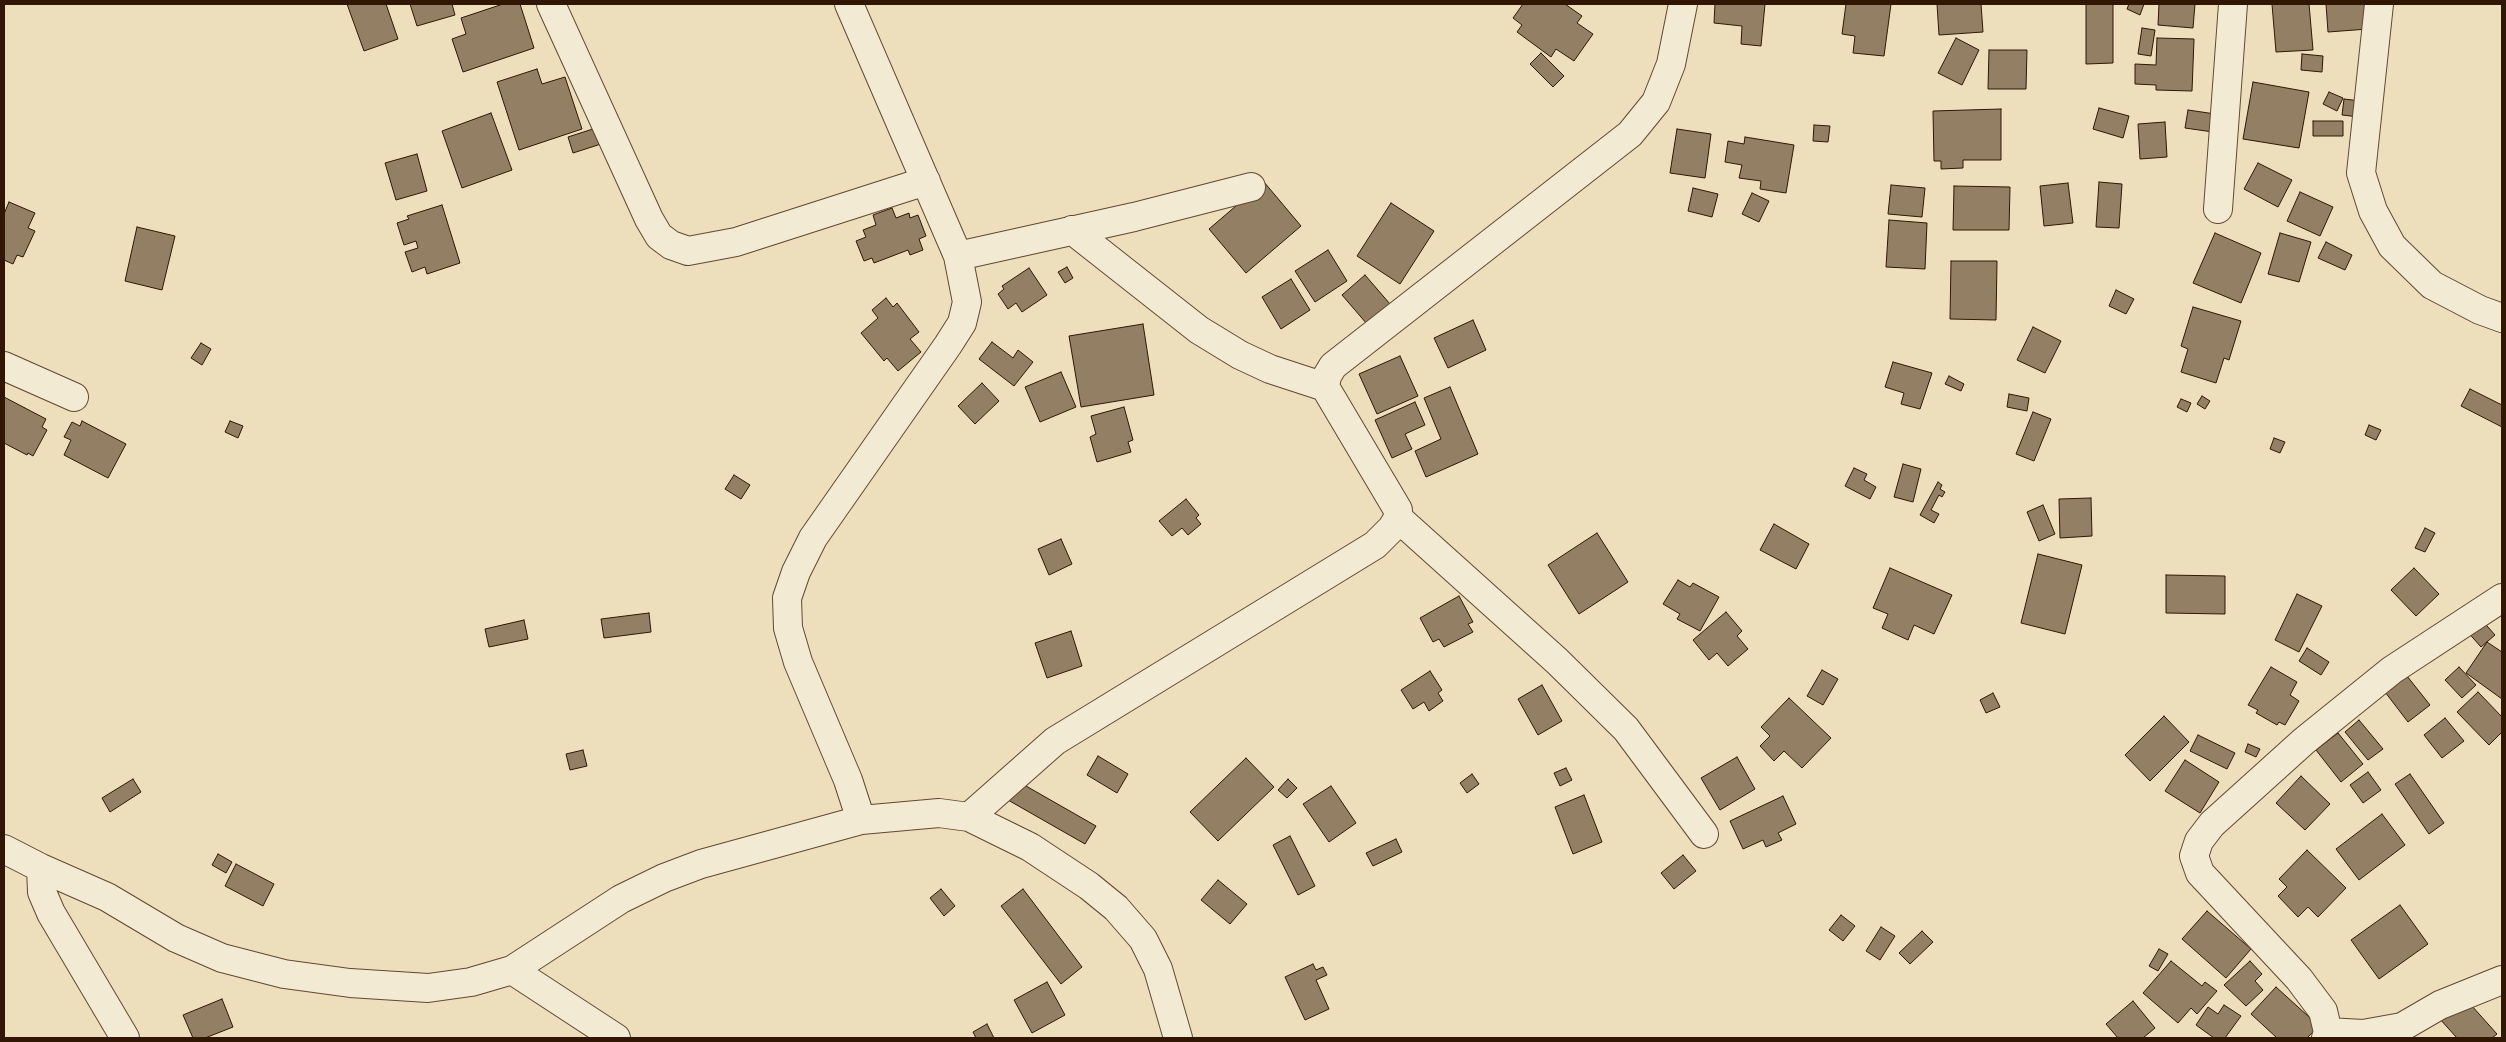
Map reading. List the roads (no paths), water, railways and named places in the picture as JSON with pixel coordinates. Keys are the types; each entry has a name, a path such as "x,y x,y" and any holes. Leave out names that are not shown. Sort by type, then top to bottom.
{"street":[{"path":"551,4 649,219 659,236 671,245 688,250 736,242 926,182"},
{"path":"849,4 958,256 967,302 962,323 813,538 796,572 787,598 788,628 798,662 848,780 861,820"},
{"path":"1325,388 1327,376 1333,366 1630,134 1656,102 1671,64 1683,4"},
{"path":"2218,209 2233,4"},
{"path":"2379,4 2361,174 2373,211 2392,246 2432,285 2480,310 2502,318"},
{"path":"958,256 1134,217 1251,187"},
{"path":"969,817 1055,741 1375,545 1392,528 1398,518 1398,510 1391,497 1325,388 1240,355 1198,330 1072,230"},
{"path":"4,366 74,397"},
{"path":"1398,518 1557,661 1626,729 1704,834"},
{"path":"2502,598 2392,670 2304,741 2212,824 2199,841 2194,856 2200,873 2299,979 2323,1011 2327,1035 2363,1034 2402,1027 2440,1005 2502,980"},
{"path":"4,849 41,868 107,897 176,938 222,958 284,974 350,983 428,988 471,982 512,970 621,899 664,878 744,851 861,820 939,813 969,817 1030,847 1083,882 1116,908 1143,939 1158,969 1178,1038"},
{"path":"41,868 42,892 51,913 125,1038"},
{"path":"512,970 616,1038"}]}
